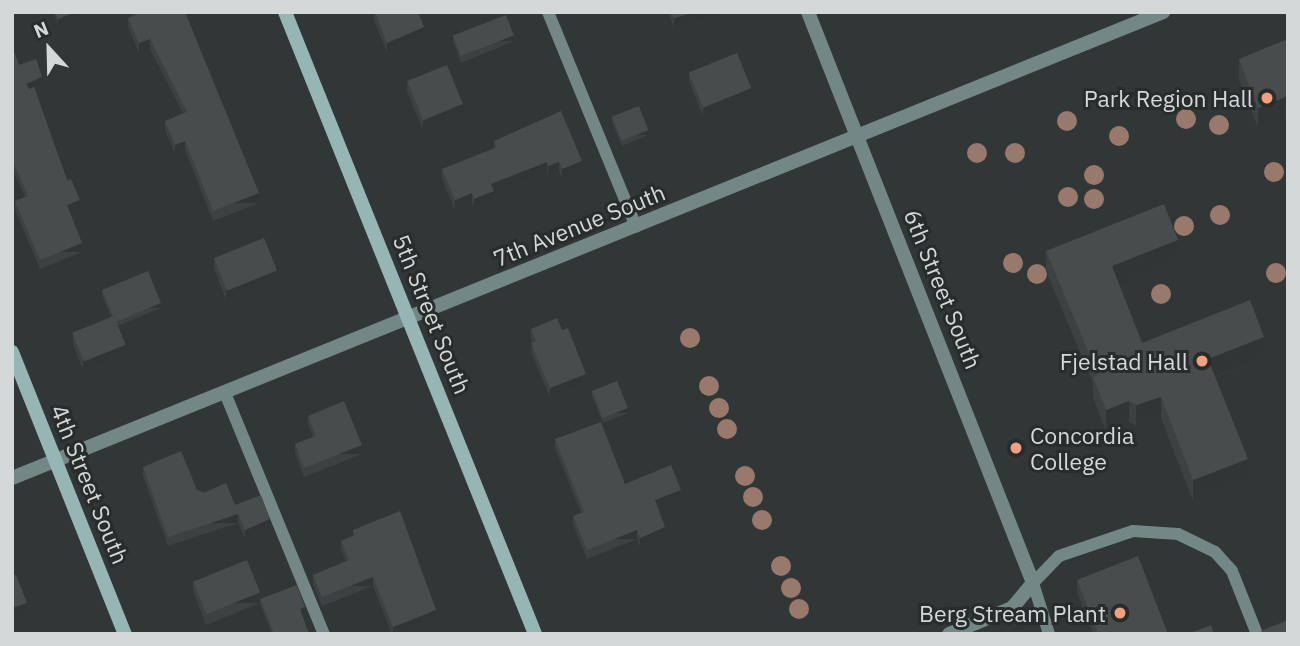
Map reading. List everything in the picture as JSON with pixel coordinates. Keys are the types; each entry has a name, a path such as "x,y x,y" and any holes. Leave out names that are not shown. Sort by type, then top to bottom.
{"street":[{"name":"5th Street South","path":"285,12 410,317 535,634"},
{"name":"6th Street South","path":"808,12 1033,583"},
{"name":"7th Avenue South","path":"12,478 858,138 1163,12"},
{"name":"4th Street South","path":"12,352 125,634"},
{"path":"949,634 1012,608 1033,583"}],"lane":[{"path":"548,12 636,227"},
{"path":"225,393 324,634"},
{"path":"1049,634 1033,583 1059,556 1133,531 1178,534 1215,552 1232,571 1257,634"}],"building":[{"path":"55,12 75,12 58,19"},
{"path":"135,12 185,12 259,193 213,211 185,141 175,145 165,121 187,112 150,39 139,43 128,18 136,15"},
{"path":"375,12 418,12 424,27 387,43"},
{"path":"671,12 695,12 674,18"},
{"path":"506,15 514,36 461,56 453,35"},
{"path":"1288,39 1288,96 1258,108 1239,59"},
{"path":"12,46 19,65 36,59 42,77 26,84 29,89 34,87 67,180 71,179 80,200 67,205 82,243 40,260 15,201 28,196 12,159"},
{"path":"737,53 751,88 703,108 689,72"},
{"path":"447,65 463,104 423,120 407,81"},
{"path":"639,106 648,130 621,141 612,116"},
{"path":"561,111 582,161 562,169 559,162 548,166 547,162 491,184 494,191 474,199 472,193 455,200 442,169 497,147 494,141"},
{"name":"Fjelstad Hall","path":"1164,204 1178,240 1112,266 1142,343 1250,300 1264,337 1208,359 1248,459 1193,480 1161,397 1136,405 1129,401 1106,410 1093,377 1098,375 1046,251"},
{"path":"264,238 277,270 227,291 214,258"},
{"path":"148,271 161,303 116,322 102,290"},
{"path":"114,316 126,345 84,362 72,333"},
{"path":"557,318 562,330 568,328 586,374 550,388 531,343 536,341 531,329"},
{"path":"617,381 628,408 603,418 592,391"},
{"path":"344,401 362,445 304,468 295,444 316,436 308,416"},
{"path":"601,422 625,484 671,465 681,490 655,500 665,527 640,538 637,530 587,550 573,516 584,512 555,439"},
{"path":"181,451 197,490 203,493 226,483 235,505 261,495 270,519 245,530 236,509 238,514 168,537 143,467"},
{"path":"400,511 436,610 393,627 373,577 322,597 313,575 349,560 341,541 355,535 353,530"},
{"name":"Berg Stream Plant","path":"1138,556 1168,634 1098,634 1077,580"},
{"path":"247,560 260,592 206,614 193,582"},
{"path":"16,575 27,603 12,608 12,576"},
{"path":"297,585 305,607 300,609 309,634 274,634 260,599"},
{"path":"1288,620 1288,634 1262,634 1261,631"},
{"path":"1211,625 1214,634 1188,634"}],"place":[{"name":"Park Region Hall","path":"1267,98"},
{"name":"Fjelstad Hall","path":"1202,361"},
{"name":"Concordia College","path":"1016,448"},
{"name":"Berg Stream Plant","path":"1120,613"}]}
